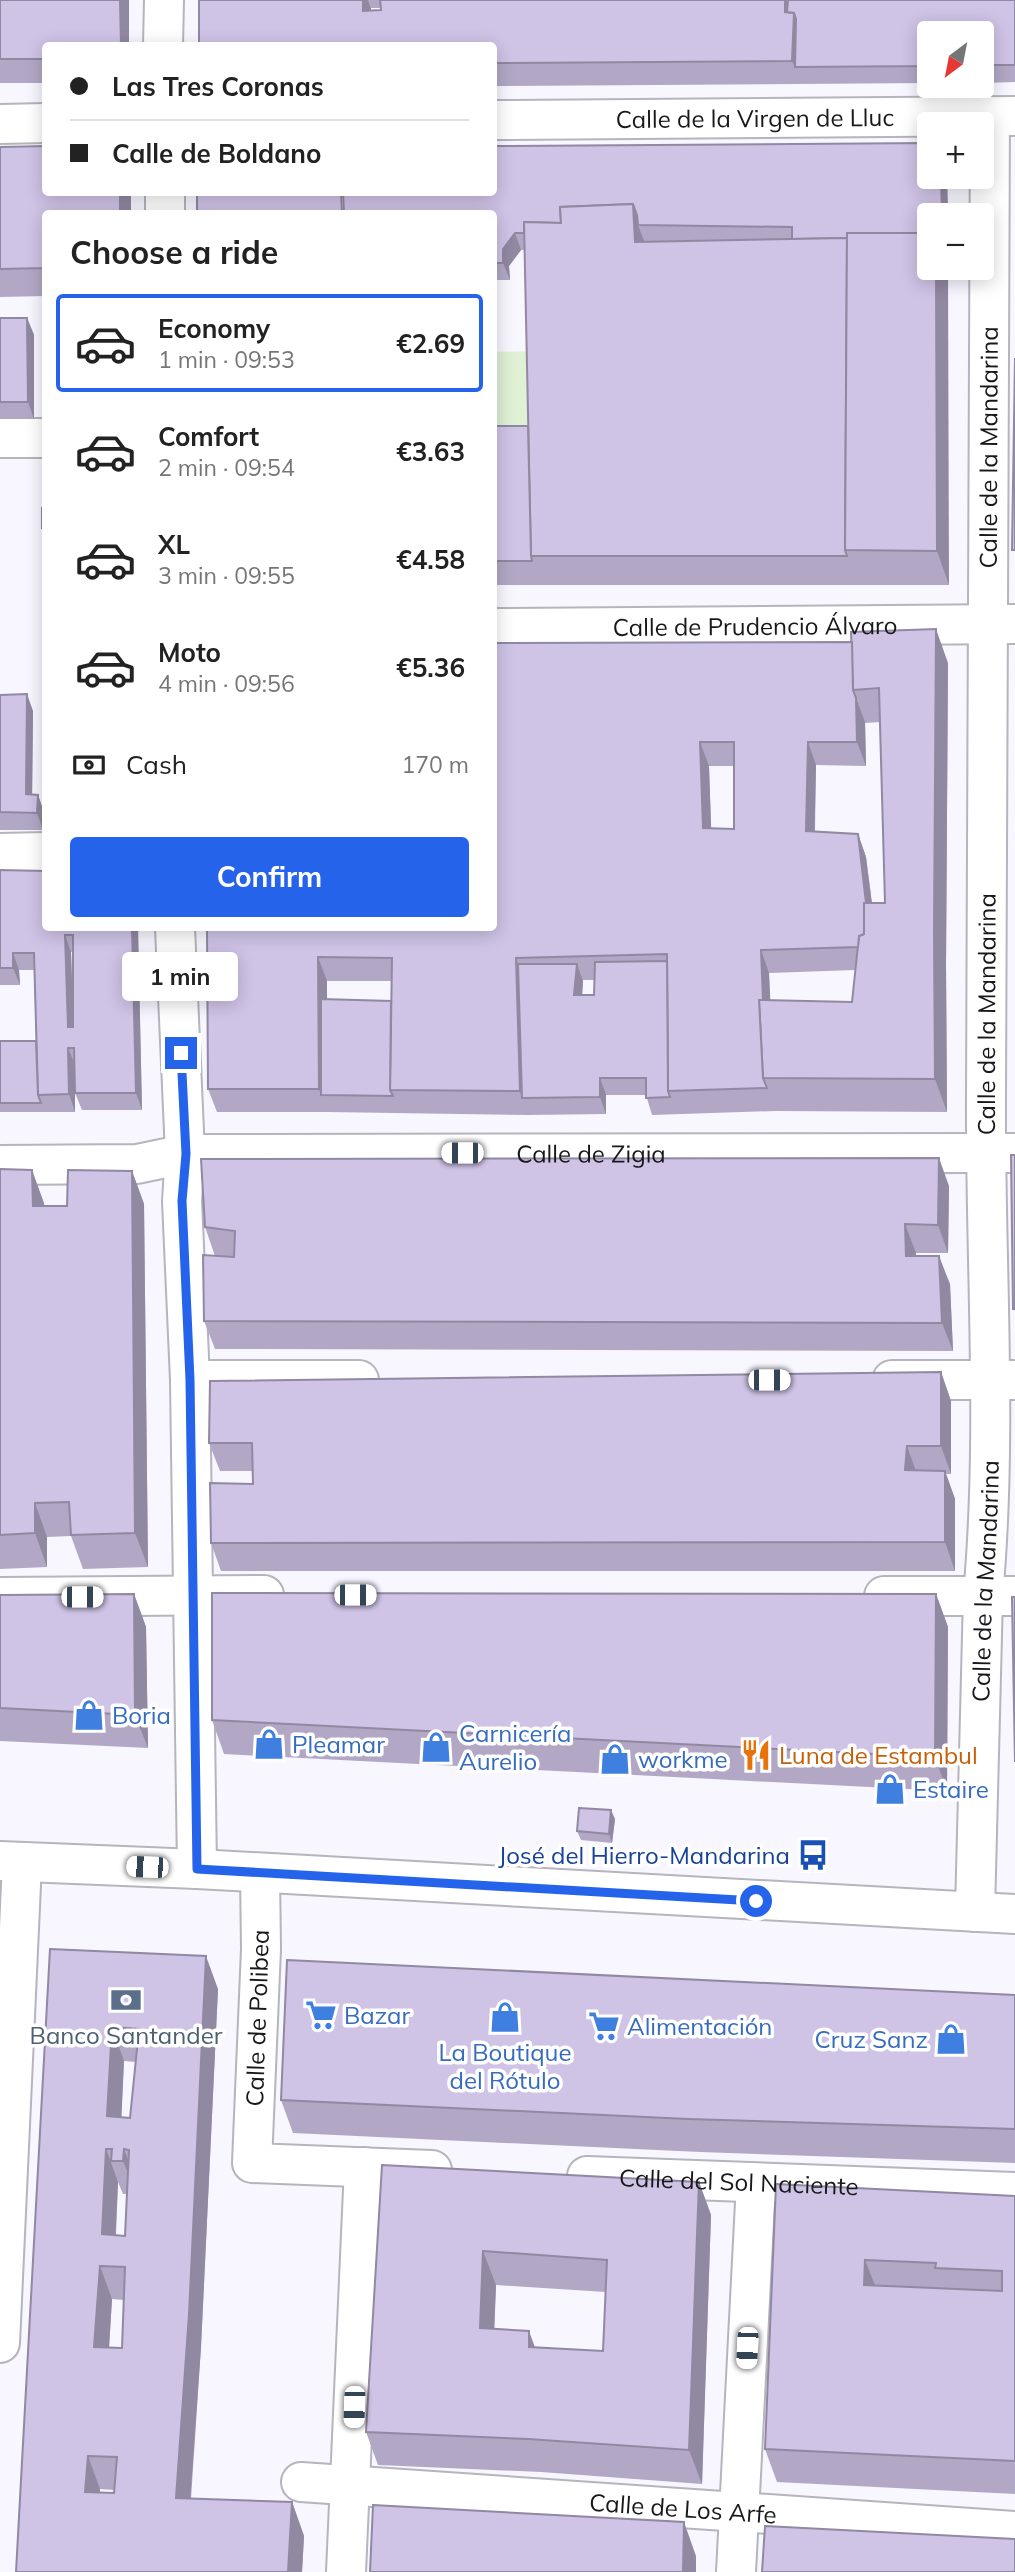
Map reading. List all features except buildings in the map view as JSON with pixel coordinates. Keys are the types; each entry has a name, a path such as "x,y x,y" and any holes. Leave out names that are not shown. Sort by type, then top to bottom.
{"street":[{"path":"163,0 163,42"},
{"name":"Calle de la Virgen de Lluc","path":"497,120 1003,116"},
{"name":"Calle de la Mandarina","path":"975,1912 999,1596 987,1547 1002,1380 1003,116"},
{"path":"0,124 42,123"},
{"path":"0,438 42,438"},
{"name":"Calle de Prudencio Álvaro","path":"497,628 1001,624"},
{"path":"0,853 42,852"},
{"path":"175,931 186,1154 182,1201 190,1380 197,1869"},
{"name":"Calle de Zigia","path":"0,1165 137,1164 186,1154 1001,1153"},
{"path":"190,1380 397,1380"},
{"path":"851,1380 1002,1380"},
{"path":"0,1597 303,1595"},
{"path":"844,1596 999,1596"},
{"path":"0,2343 11,1862 197,1869 1015,1914"},
{"name":"Calle de Polibea","path":"260,1873 261,1949 252,2163 364,2167"},
{"path":"346,2572 364,2167 472,2172"},
{"name":"Calle del Sol Naciente","path":"553,2175 1015,2192"},
{"path":"736,2572 756,2183"},
{"name":"Calle de Los Arfe","path":"300,2482 1015,2532"}],"green space":[{"path":"536,351 537,428 497,428 497,352"}],"place":[{"name":"Boria","path":"89,1715"},
{"name":"Pleamar","path":"269,1744"},
{"name":"Carnicería Aurelio","path":"436,1747"},
{"name":"Luna de Estambul","path":"756,1755"},
{"name":"workme","path":"615,1759"},
{"name":"Estaire","path":"890,1789"},
{"name":"José del Hierro-Mandarina","path":"813,1855"},
{"name":"Banco Santander","path":"126,2000"},
{"name":"Bazar","path":"321,2015"},
{"name":"La Boutique del Rótulo","path":"505,2017"},
{"name":"Alimentación","path":"604,2026"},
{"name":"Cruz Sanz","path":"951,2039"}],"route":[{"path":"181,1053 186,1154 182,1201 190,1380 197,1869 756,1901"}]}
